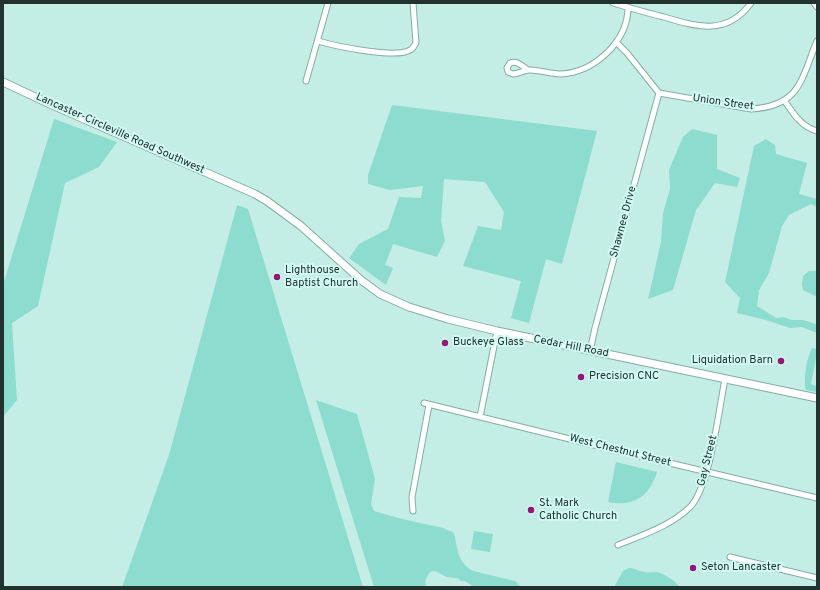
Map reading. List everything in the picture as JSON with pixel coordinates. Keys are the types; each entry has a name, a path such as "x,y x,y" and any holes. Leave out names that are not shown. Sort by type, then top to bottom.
{"main road":[{"name":"Lancaster-Circleville Road Southwest","path":"3,82 244,188"},
{"name":"Cedar Hill Road","path":"244,188 282,211 308,232 368,286 387,298 408,307 497,331 817,398"}],"street":[{"path":"306,81 328,3"},
{"path":"318,41 352,49 377,52 402,52 410,50 416,43 413,3"},
{"path":"614,3 688,24 704,27 728,23 741,14 751,3"},
{"path":"814,3 817,7"},
{"path":"528,70 550,74 562,74 577,71 597,60 616,42 623,31 627,18 628,7"},
{"name":"Union Street","path":"659,93 751,109 775,105 794,92 803,78 817,41"},
{"path":"616,42 627,53 659,93"},
{"name":"Shawnee Drive","path":"590,351 659,93"},
{"path":"784,100 798,120 817,131"},
{"path":"480,417 497,331"},
{"name":"Gay Street","path":"618,545 662,525 685,511 695,500 707,472 725,379"},
{"name":"West Chestnut Street","path":"413,511 412,497 427,404 817,498"},
{"path":"730,557 817,578"}],"green space":[{"path":"392,105 597,131 562,264 546,259 529,323 511,318 521,281 463,266 478,226 501,230 504,212 485,182 444,179 441,221 445,241 437,257 393,244 385,265 393,268 386,285 349,258 359,244 388,229 399,197 421,198 423,186 390,190 368,184 368,175"},
{"path":"54,119 117,142 99,167 65,183 38,306 12,323 17,400 3,417 3,285"},
{"path":"692,129 717,135 717,169 740,178 737,187 715,183 696,210 673,290 648,299 661,242 663,213 670,189 669,170 683,137"},
{"path":"766,139 775,145 776,154 807,163 799,194 817,199 817,207 811,204 789,215 782,226 769,273 759,290 757,306 776,318 783,317 792,320 803,320 816,324 817,333 802,327 790,328 737,313 740,298 725,282 754,146"},
{"path":"237,205 248,209 363,587 122,587 169,455"},
{"path":"809,271 817,271 817,297 803,290 803,276"},
{"path":"812,348 817,349 817,353 811,384 817,386 817,392 806,390 805,386 806,369"},
{"path":"316,400 357,414 375,479 371,504 374,511 443,528 454,533 459,555 464,564 473,571 515,581 521,587 474,587 465,581 447,577 433,571 429,573 425,582 426,586 429,587 374,587"},
{"path":"616,462 657,472 654,481 645,494 626,503 608,502"},
{"path":"474,531 493,534 490,552 471,549"},
{"path":"629,568 642,572 656,572 662,574 680,587 614,587 623,571"}],"place":[{"name":"Lighthouse Baptist Church","path":"277,277"},
{"name":"Buckeye Glass","path":"445,343"},
{"name":"Liquidation Barn","path":"781,361"},
{"name":"Precision CNC","path":"581,377"},
{"name":"St. Mark Catholic Church","path":"531,510"},
{"name":"Seton Lancaster","path":"693,568"}]}
